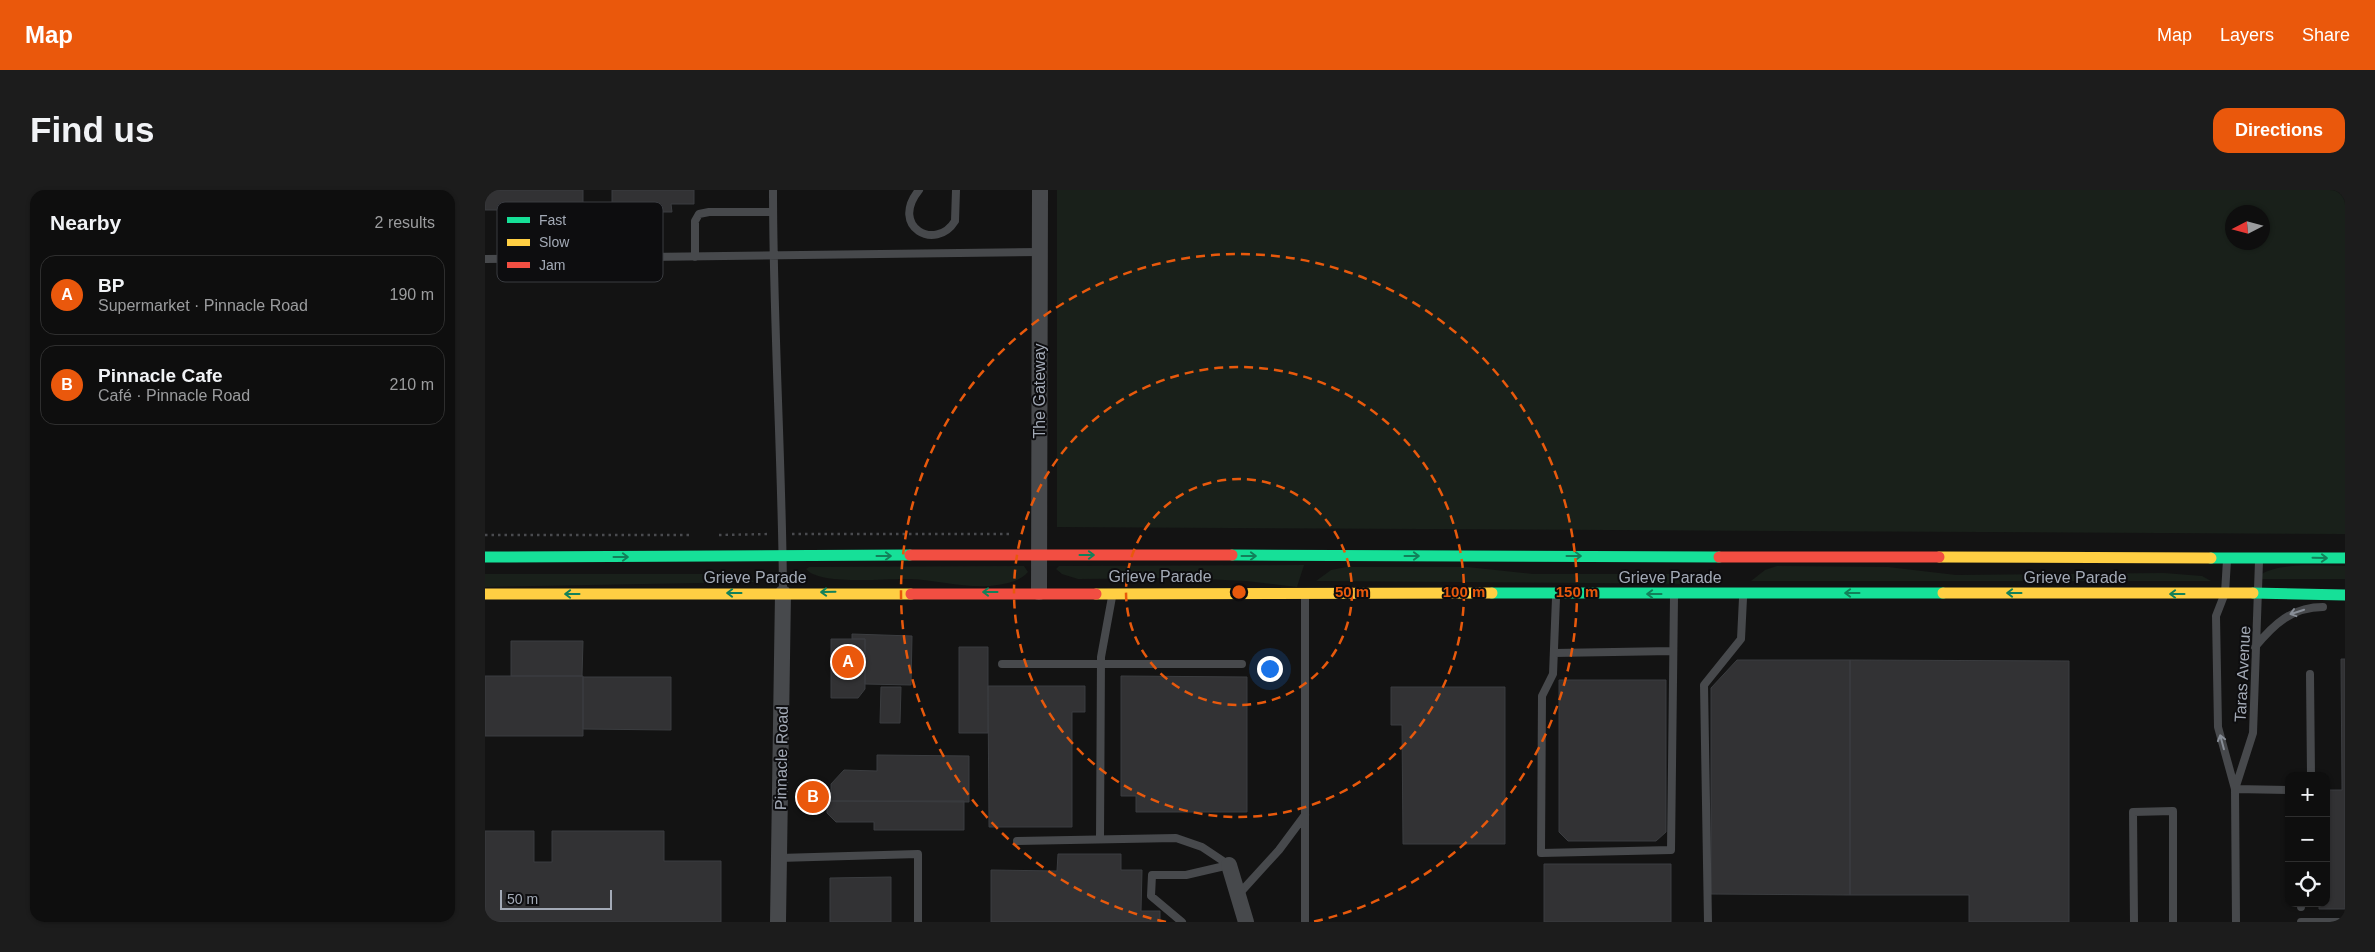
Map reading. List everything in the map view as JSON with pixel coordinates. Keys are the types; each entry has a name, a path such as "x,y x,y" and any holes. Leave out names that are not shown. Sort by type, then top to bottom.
{"main road":[{"name":"Grieve Parade","path":"485,557 1038,555 2345,558"},
{"name":"Grieve Parade","path":"485,594 2225,592 2345,595"}],"street":[{"name":"The Gateway","path":"1039,592 1041,190"},
{"name":"Pinnacle Road","path":"778,922 783,593"},
{"path":"1229,865 1246,922"}],"lane":[{"path":"773,190 773,255 783,534 783,593"},
{"path":"919,190 909,206 909,217 914,226 931,235 944,233 955,221 956,190"},
{"path":"695,257 695,221 699,214 709,212 773,212"},
{"path":"663,257 1040,252"},
{"name":"Taras Avenue","path":"2235,789 2253,733 2255,647 2259,611 2259,557"},
{"name":"Taras Avenue","path":"2227,559 2225,592 2216,616 2218,727 2235,789 2236,922"},
{"path":"1100,839 1101,665 1113,592"},
{"path":"1305,593 1305,922"},
{"path":"1557,593 1553,674 1542,696 1541,853 1671,850 1674,594"},
{"path":"1708,922 1704,685 1741,639 1743,593"},
{"path":"2255,647 2268,631 2287,615 2312,607 2328,607"},
{"path":"1554,653 1673,651"},
{"path":"1002,664 1242,664"},
{"path":"2310,674 2311,772"},
{"path":"2235,789 2285,790"},
{"path":"2133,922 2133,812 2173,811 2173,922"},
{"path":"1239,895 1279,850 1305,815"},
{"path":"1017,841 1176,838 1201,847 1229,865"},
{"path":"779,858 918,854 918,922"},
{"path":"1183,922 1151,896 1153,875 1186,875 1229,865"},
{"path":"2301,922 2345,922"}],"path":[{"path":"714,535 1013,534"},
{"path":"485,535 694,535"}],"shaded area":[{"path":"1057,190 2345,190 2345,534 1057,527"},
{"path":"1304,565 1297,587 1246,581 1181,578 1078,579 1062,574 1056,569 1059,566"},
{"path":"1024,566 1028,572 1024,576 1015,581 990,586 960,585 910,579 855,580 825,578 806,569 809,567"},
{"path":"1777,566 1888,567 1956,575 2164,573 2202,576 2211,581 1751,581 1765,570"},
{"path":"2290,566 2345,566 2345,579 2262,579 2262,574 2270,570"},
{"path":"1346,567 1467,567 1533,574 1690,574 1703,575 1722,584 1316,581 1331,570"},
{"path":"485,574 741,574 748,576 754,582 485,587"}],"building":[{"path":"485,190 583,190 583,202 497,202 497,210 485,210"},
{"path":"612,190 694,190 694,204 671,204 672,212 663,212 663,202 612,202"},
{"path":"852,634 912,636 911,685 865,684 865,639 852,639"},
{"path":"831,639 865,639 865,689 858,698 831,698"},
{"path":"511,641 583,641 582,676 511,676"},
{"path":"959,647 988,647 988,733 959,733"},
{"path":"2341,659 2345,659 2345,909 2319,909 2319,907 2330,907 2330,790 2342,790"},
{"path":"1737,660 1850,660 1850,895 1711,894 1711,688"},
{"path":"1850,660 2069,661 2069,922 1969,922 1969,895 1850,895"},
{"path":"485,676 583,676 583,736 485,736"},
{"path":"1121,676 1247,677 1247,812 1136,812 1136,796 1121,796"},
{"path":"583,677 671,677 671,730 583,729"},
{"path":"1559,680 1666,680 1666,832 1656,841 1568,841 1559,832"},
{"path":"988,686 1085,686 1085,712 1072,712 1072,827 989,827"},
{"path":"881,687 901,687 900,723 880,723"},
{"path":"1391,687 1505,687 1505,844 1403,844 1402,725 1391,725"},
{"path":"877,755 969,756 969,802 831,801 831,784 844,770 877,771"},
{"path":"827,801 964,801 964,830 874,830 874,822 836,822 827,813"},
{"path":"485,831 534,831 534,862 552,862 552,831 664,831 664,861 721,861 721,922 485,922"},
{"path":"1058,854 1121,854 1121,870 1142,870 1141,911 1160,911 1160,922 991,922 991,870 1057,871"},
{"path":"1544,864 1671,864 1671,922 1544,922"},
{"path":"891,877 891,922 830,922 830,878"}],"traffic: fast":[{"path":"485,557 910,555"},
{"path":"1232,555 1719,557"},
{"path":"2211,558 2345,558"},
{"path":"1492,593 1943,593"},
{"path":"2253,593 2345,595"}],"traffic: slow":[{"path":"1939,557 2211,558"},
{"path":"1096,594 1492,593"},
{"path":"1943,593 2253,593"},
{"path":"485,594 911,594"}],"traffic: jam":[{"path":"910,555 1232,555"},
{"path":"1719,557 1939,557"},
{"path":"911,594 1096,594"}],"place":[{"name":"BP","path":"848,662"},
{"name":"Pinnacle Cafe","path":"813,797"}]}
